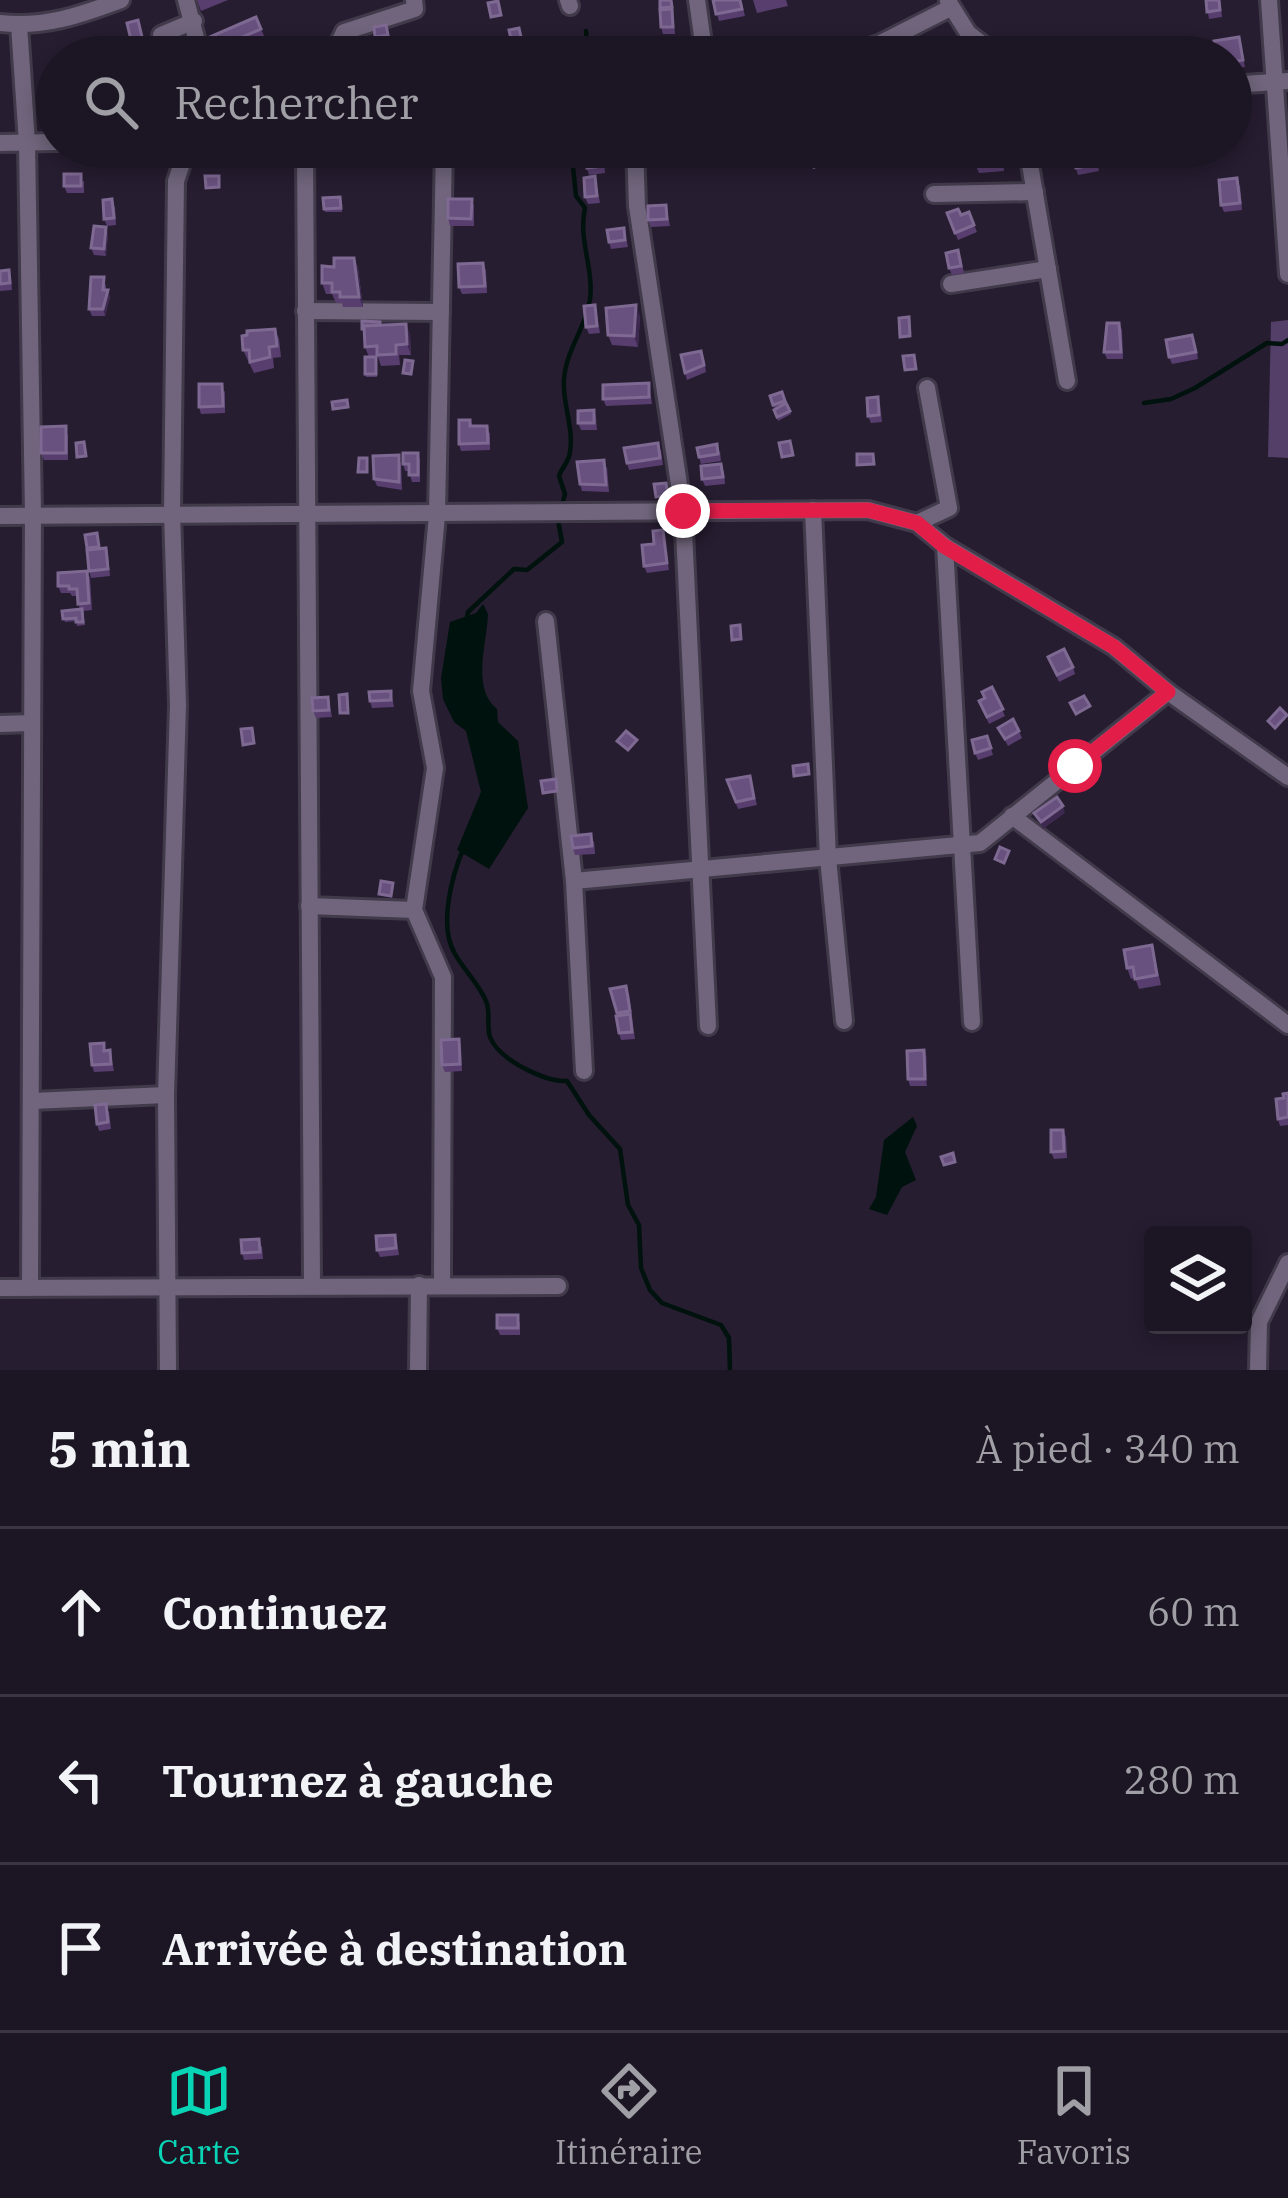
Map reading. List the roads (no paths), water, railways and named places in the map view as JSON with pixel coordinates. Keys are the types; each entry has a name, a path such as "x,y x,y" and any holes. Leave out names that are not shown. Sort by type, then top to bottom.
{"street":[{"path":"30,1287 33,513 27,143 10,24 65,20 121,0"},
{"path":"186,0 197,36"},
{"path":"697,0 702,36"},
{"path":"1269,0 1282,81 1288,274"},
{"path":"342,36 414,4"},
{"path":"894,36 949,4 971,36"},
{"path":"161,35 194,21"},
{"path":"1252,83 1282,81"},
{"path":"0,143 36,143"},
{"path":"168,1370 166,1095 178,705 172,513 176,181 180,168"},
{"path":"304,168 312,1284"},
{"path":"442,1285 443,976 414,910 435,768 421,691 437,515 444,168"},
{"path":"636,168 637,206 683,511 708,1026"},
{"path":"1031,168 1067,381"},
{"path":"934,194 1035,192"},
{"path":"951,284 1048,268"},
{"path":"305,310 441,311"},
{"path":"917,523 949,508 927,388"},
{"path":"813,510 828,858 844,1022"},
{"path":"0,516 868,510 917,523 944,546 1114,647 1168,692 1288,777"},
{"path":"944,546 972,1022"},
{"path":"546,620 574,881 584,1071"},
{"path":"574,881 980,842 1168,692"},
{"path":"0,724 32,723"},
{"path":"1012,816 1288,1025"},
{"path":"309,906 414,910"},
{"path":"32,1101 166,1095"},
{"path":"1258,1370 1258,1322 1288,1263"},
{"path":"418,1285 418,1370"},
{"path":"0,1288 559,1286"}],"waterway":[{"path":"586,31 586,36"},
{"path":"561,509 565,494 559,476 571,443 564,379 591,288 583,232 585,208 576,196 573,168"},
{"path":"1144,403 1171,399 1267,343 1288,340"},
{"path":"467,619 468,612 514,569 527,570 562,542 558,520"},
{"path":"464,847 451,886 448,929 455,954 486,1001 490,1037 503,1054 524,1068 567,1081 620,1149 628,1205 639,1225 641,1268 650,1290 662,1303 721,1325 729,1338 730,1370"}]}
